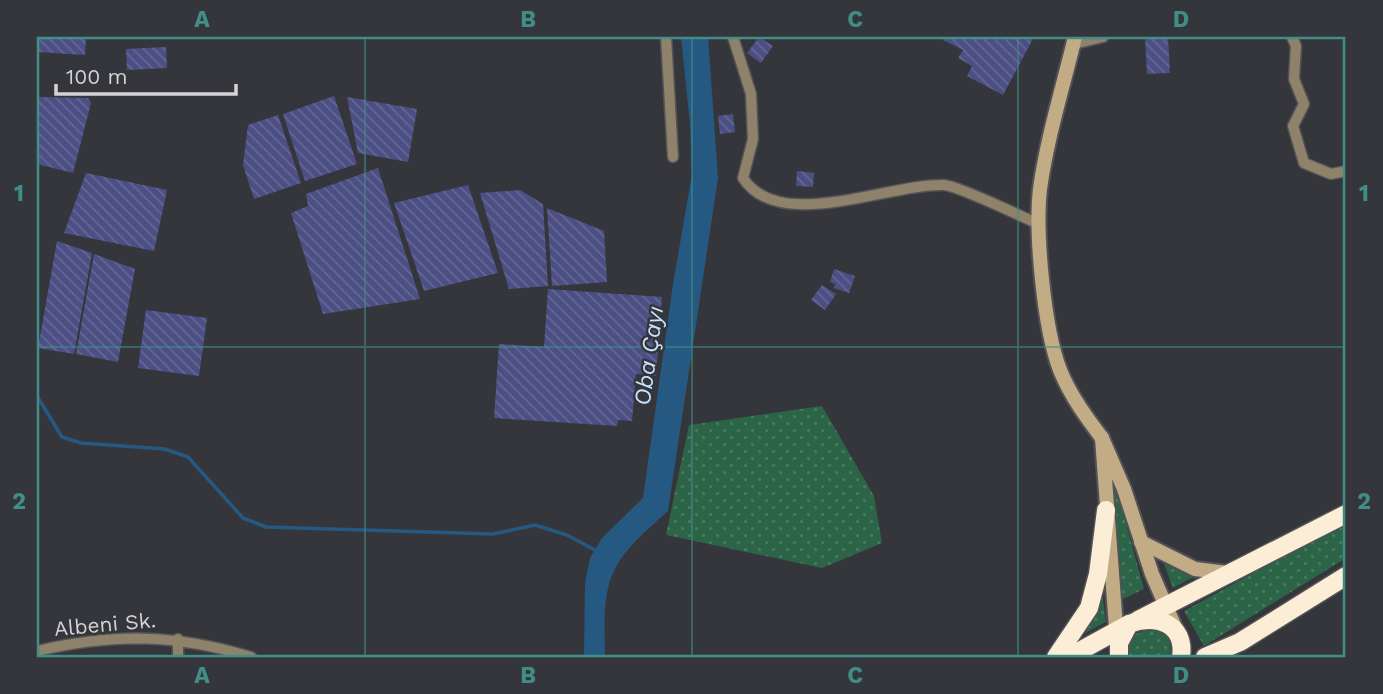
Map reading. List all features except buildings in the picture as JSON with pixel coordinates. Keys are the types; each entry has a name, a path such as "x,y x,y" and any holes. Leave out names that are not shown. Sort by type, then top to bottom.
{"highway":[{"path":"1056,657 1089,608 1098,574 1107,510"},
{"path":"1069,657 1346,514"},
{"path":"1206,657 1240,642 1346,576"},
{"path":"1119,655 1119,643 1128,626 1158,619 1175,630 1182,651"},
{"path":"1229,657 1240,642"}],"street":[{"path":"666,37 673,157"},
{"path":"733,37 751,94 753,139 743,178 751,190 774,201 808,205 945,185 1039,224"},
{"path":"1103,37 1074,40 1040,189 1039,224 1048,319 1059,369 1079,408 1102,438 1124,489 1182,651"},
{"path":"1292,37 1296,46 1294,79 1304,104 1293,126 1304,163 1331,174 1346,171"},
{"path":"1102,438 1107,510 1128,626"},
{"path":"1141,542 1195,569 1228,573"},
{"name":"Albeni Sk.","path":"37,651 145,636 178,639 251,657"},
{"name":"Albeni Sk.","path":"178,639 178,657"}],"green space":[{"path":"822,406 874,496 882,543 822,568 666,535 689,425"},
{"path":"1112,473 1144,589 1121,600"},
{"path":"1346,522 1346,558 1204,646 1184,611"},
{"path":"1164,564 1197,575 1173,588"},
{"path":"1102,592 1106,622 1085,633"},
{"path":"1153,627 1170,638 1171,657 1129,657 1128,648 1133,635"}],"water":[{"path":"681,37 708,37 718,178 668,511 632,545 613,574 605,607 605,657 584,657 585,583 590,558 602,538 643,498 673,284 692,174"}],"waterway":[{"path":"37,396 62,437 81,443 165,449 188,457 243,518 266,527 493,534 535,525 567,535 597,551"}],"water label":[{"name":"Oba Çayı","path":"649,356"}]}
